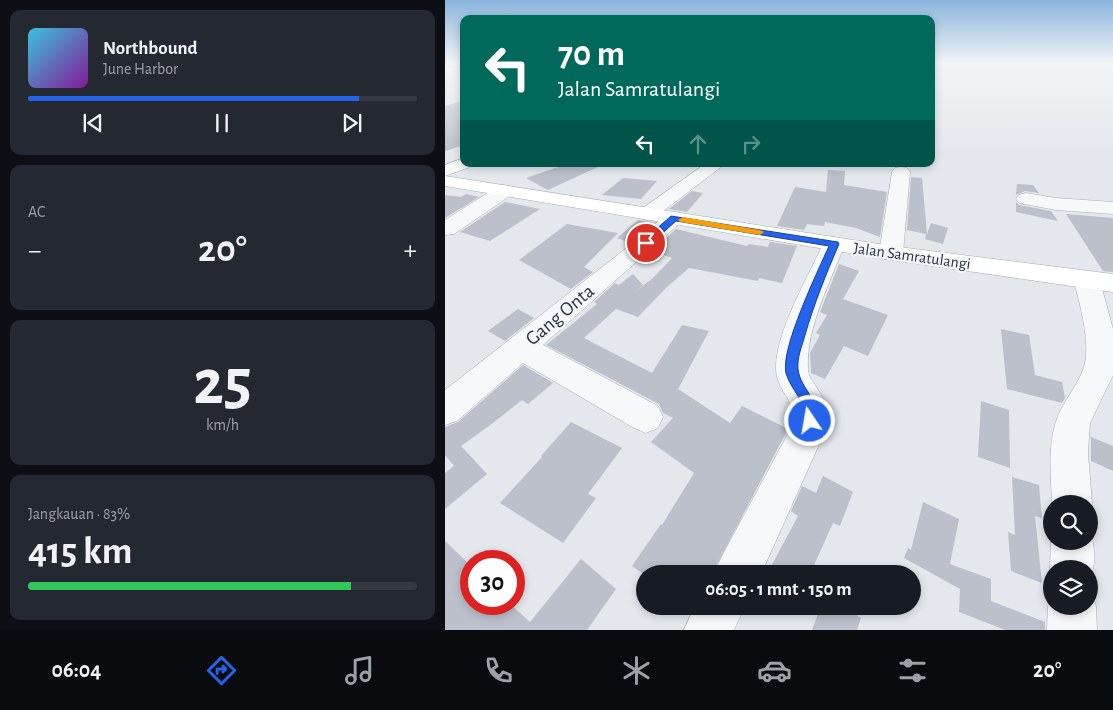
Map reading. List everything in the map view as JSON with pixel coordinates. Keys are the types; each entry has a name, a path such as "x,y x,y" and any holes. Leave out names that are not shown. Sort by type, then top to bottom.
{"main road":[{"name":"Jalan Samratulangi","path":"445,181 891,254 1100,282"}],"street":[{"path":"445,171 460,165"},
{"name":"Gang Onta","path":"445,410 522,348 713,167"},
{"path":"891,254 901,172"},
{"path":"446,229 504,191"},
{"path":"1026,199 1056,204 1113,208"},
{"path":"742,565 796,457 810,421 810,405 792,372 792,359 809,303 834,244"},
{"path":"1072,495 1071,434 1073,421 1095,382 1102,357 1100,282"},
{"path":"522,348 646,417"},
{"path":"709,630 716,615"},
{"path":"1072,615 1073,630"}],"building":[{"path":"460,101 460,146 445,151 445,106"},
{"path":"558,167 598,167 548,190 526,178"},
{"path":"828,170 845,171 844,185 887,192 880,237 856,228 825,222 824,226 807,224 804,230 777,226 795,187 826,192"},
{"path":"911,177 922,178 927,234 931,223 948,228 943,244 925,239 926,234 907,230"},
{"path":"623,178 657,181 641,199 602,195"},
{"path":"1017,184 1033,185 1039,193 1025,191 1016,195"},
{"path":"692,191 703,193 687,212 669,209"},
{"path":"466,194 479,197 445,218 445,195 461,197"},
{"path":"505,202 540,209 490,241 460,232"},
{"path":"1016,202 1019,205 1051,211 1058,221 1016,212"},
{"path":"1066,214 1113,218 1113,272 1103,271"},
{"path":"638,220 654,223 630,243 617,238"},
{"path":"567,224 618,233 584,267 593,272 571,289 519,260"},
{"path":"676,229 747,246 749,244 768,247 770,242 797,246 782,283 759,278 758,281 689,268 667,287 638,317 616,309 584,338 652,373 682,325 709,331 678,389 730,423 742,406 788,429 717,565 636,565 636,569 632,566 662,525 694,473 651,442 673,418 663,413 659,404 546,345 597,304 594,302 615,283 619,285 633,274 643,285 636,291 653,278 672,258 652,251"},
{"path":"839,264 859,271 843,299 888,315 868,356 844,346 825,379 811,373 810,353 820,335 816,333 827,315 820,312"},
{"path":"518,309 534,318 505,341 488,331"},
{"path":"1001,329 1029,335 1035,375 1062,382 1065,398 1062,403 1007,389"},
{"path":"523,365 553,383 528,404 522,400 461,446 487,474 445,509 445,473 454,466 445,457 445,427 458,422"},
{"path":"981,401 1009,410 1010,468 978,457"},
{"path":"571,422 622,448 588,494 596,498 563,543 500,503"},
{"path":"1091,437 1113,446 1113,471 1091,461"},
{"path":"823,476 853,492 840,526 833,523 814,565 772,565 798,516 791,511 802,486 816,493"},
{"path":"1012,477 1039,485 1042,518 1035,516 1042,583 1011,571 1008,532 1015,535"},
{"path":"923,502 959,519 950,564 991,579 991,601 1045,622 1045,630 1005,630 959,612 960,589 921,567 921,565 917,565 904,558 908,548 911,550"},
{"path":"445,541 460,555 460,615 522,615 530,622 581,559 616,589 587,630 445,630"},
{"path":"818,615 856,615 861,618 857,630 812,630"}],"slow traffic":[{"path":"683,220 760,232"}],"route":[{"path":"646,243 674,218 834,244 809,303 792,359 792,372 810,405 810,421"}]}
